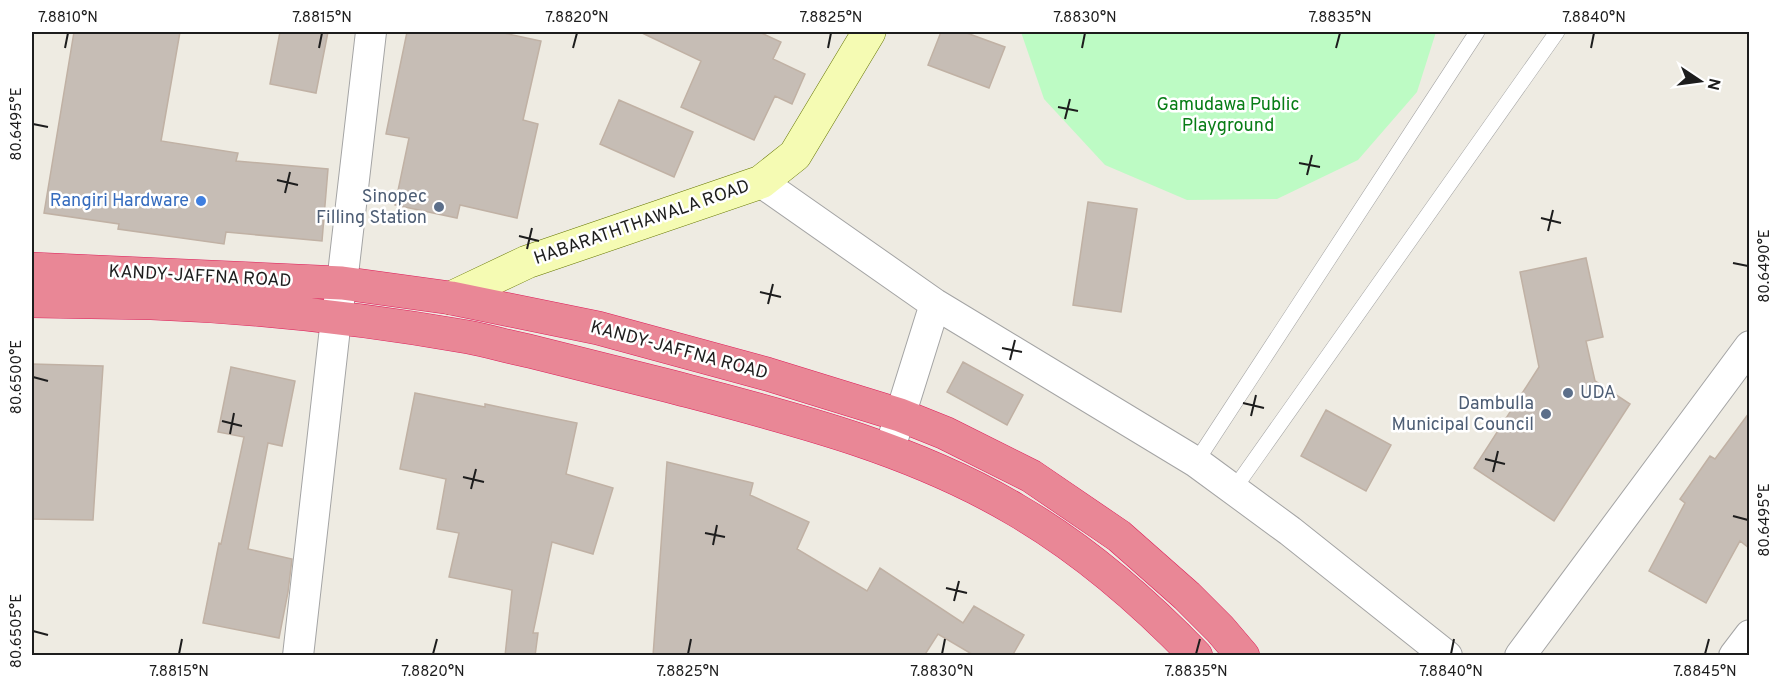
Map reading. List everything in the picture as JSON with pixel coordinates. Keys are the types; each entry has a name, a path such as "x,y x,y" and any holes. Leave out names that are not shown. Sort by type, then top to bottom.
{"highway":[{"name":"KANDY-JAFFNA ROAD","path":"32,269 342,283 451,298 609,331 766,374 900,415 945,433 1031,476 1119,536 1187,596 1243,656"},
{"name":"KANDY-JAFFNA ROAD","path":"32,301 150,303 217,307 395,326 493,343 749,407 889,451 966,484 1014,509 1056,534 1095,564 1164,622 1196,656"}],"street":[{"path":"298,656 371,32"},
{"name":"HABARATHTHAWALA ROAD","path":"451,298 527,262 761,182 795,155 869,32"},
{"path":"761,182 935,304 1196,462 1234,489 1447,656"},
{"path":"889,451 935,304"},
{"path":"1520,656 1749,346"},
{"path":"1734,656 1749,635"}],"lane":[{"path":"1196,462 1477,32"},
{"path":"1234,489 1557,32"}],"green space":[{"name":"Gamudawa Public Playground","path":"1021,32 1436,32 1417,92 1358,160 1277,199 1187,200 1105,165 1044,99"}],"building":[{"path":"74,32 180,32 161,141 238,153 236,161 328,169 322,241 226,232 224,244 118,229 119,224 44,213"},
{"path":"280,32 328,32 316,93 270,84"},
{"path":"407,32 499,32 541,41 523,120 538,124 517,218 460,205 457,218 395,205 409,138 386,134"},
{"path":"640,32 759,32 781,42 773,59 805,74 792,104 775,96 754,140 681,107 701,61"},
{"path":"941,32 964,32 1005,47 989,88 928,65"},
{"path":"619,100 693,132 674,177 600,144"},
{"path":"1088,202 1137,209 1121,312 1073,305"},
{"name":"UDA","path":"1586,258 1603,337 1586,341 1595,381 1630,404 1554,521 1474,468 1539,367 1520,272"},
{"path":"963,362 1023,395 1007,425 947,392"},
{"path":"32,364 103,366 93,520 32,519"},
{"path":"231,367 295,381 282,446 268,443 248,549 292,559 279,638 203,623 244,437 218,432"},
{"path":"415,393 485,407 485,404 577,423 566,474 613,488 593,554 552,542 533,633 538,633 535,656 505,656 512,590 449,577 459,533 437,529 446,479 400,469"},
{"path":"1326,410 1391,445 1366,491 1301,456"},
{"path":"1749,413 1749,548 1740,541 1706,603 1649,571 1685,503 1680,499 1710,456 1715,459"},
{"path":"667,462 753,483 750,495 809,522 797,549 867,591 880,568 963,623 974,606 1024,635 1012,656 975,656 938,634 924,656 653,656"}],"place":[{"name":"Rangiri Hardware","path":"201,201"},
{"name":"Sinopec Filling Station","path":"439,207"},
{"name":"UDA","path":"1568,393"},
{"name":"Dambulla Municipal Council","path":"1546,414"}]}
